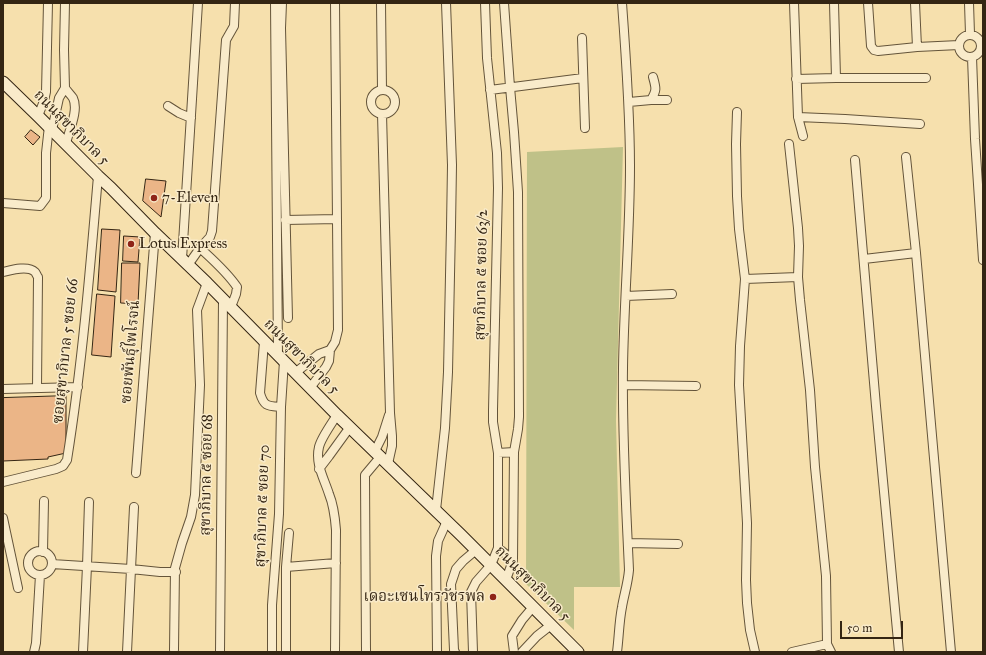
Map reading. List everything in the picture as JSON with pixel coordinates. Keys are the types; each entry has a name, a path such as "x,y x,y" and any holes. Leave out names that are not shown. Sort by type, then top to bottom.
{"main road":[{"name":"ถนนสุขาภิบาล 5","path":"3,82 207,283 337,415 436,510 578,652"}],"street":[{"path":"38,116 46,92 48,3"},
{"path":"3,203 40,206 46,198 46,153 50,128 59,98 65,88 65,3"},
{"path":"185,262 191,118 198,3"},
{"path":"185,262 210,237 212,231 226,40 234,26 235,3"},
{"name":"สุขาภิบาล ๕ ซอย 70","path":"272,652 272,605 279,514 281,408 275,3"},
{"path":"282,3 281,36 288,318"},
{"path":"310,388 326,367 330,350 335,342 338,330 335,3"},
{"path":"381,3 382,90"},
{"path":"436,510 445,428 448,372 451,235 452,165 446,3"},
{"name":"สุขาภิบาล ๕ ซอย 63/2","path":"485,3 487,58 497,152 498,188 493,410 493,422 498,453 498,548"},
{"path":"504,3 518,192 519,417 514,452 513,560 506,580"},
{"path":"618,652 622,607 628,576 623,385 630,186 629,102 622,3"},
{"path":"794,3 798,117 803,136"},
{"path":"834,3 836,78"},
{"path":"868,3 871,43 872,49 874,50 878,51 959,45"},
{"path":"915,3 917,47"},
{"path":"969,3 970,34"},
{"path":"970,34 978,38 982,45 978,54 972,57 963,54 959,45 962,37 970,34"},
{"path":"582,38 585,128"},
{"path":"972,57 975,139 983,260"},
{"path":"651,100 656,90 653,77"},
{"path":"490,90 583,78"},
{"path":"796,79 926,78"},
{"path":"65,88 73,98 75,104 74,115 66,143"},
{"path":"382,90 391,93 394,100 392,109 389,112 382,114 375,111 371,104 371,100 375,93 382,90"},
{"path":"629,102 667,100"},
{"path":"168,106 179,114 191,118"},
{"path":"737,112 737,196 745,279 740,346 739,385 747,523 747,603 750,630 755,652"},
{"path":"366,652 365,475 392,446 382,114"},
{"path":"798,117 920,124"},
{"path":"789,144 798,228 798,277 810,390 815,467 826,576 827,644 831,652"},
{"path":"906,157 916,253 951,652"},
{"path":"855,160 899,652"},
{"name":"ซอยสุขาภิบาล 5 ซอย 66","path":"3,482 56,469 63,466 67,460 78,387 98,176"},
{"path":"285,220 337,219"},
{"name":"ซอยพันธ์ุไพโรจน์","path":"136,473 155,233"},
{"name":"สุขาภิบาล ๕ ซอย 68","path":"200,248 224,271 237,287 236,294 227,303 220,652"},
{"path":"864,258 916,253"},
{"path":"3,272 25,268 31,269 38,277 37,388"},
{"path":"745,279 798,277"},
{"path":"174,650 177,560 191,517 195,495 200,386 197,310 207,283"},
{"path":"626,296 672,294"},
{"path":"264,342 260,394 262,402 267,405 281,408"},
{"path":"295,373 319,354 330,350"},
{"path":"623,385 696,386"},
{"path":"3,389 78,387"},
{"path":"381,457 390,413"},
{"path":"335,652 335,513 330,494 319,469 317,458 319,445 337,415"},
{"path":"319,469 350,427"},
{"path":"498,453 514,452"},
{"path":"43,552 44,501"},
{"path":"83,652 89,502"},
{"path":"127,652 134,507"},
{"path":"3,518 18,588"},
{"path":"437,652 436,556 438,541 447,521"},
{"path":"286,652 286,567 289,533"},
{"path":"628,543 678,544"},
{"path":"473,652 471,592 476,582 491,565 498,548 513,560"},
{"path":"455,652 451,584 456,569 476,550"},
{"path":"43,552 48,554 51,558 52,564 49,572 40,575 35,574 31,571 28,562 34,553 43,552"},
{"path":"286,567 336,563"},
{"path":"52,564 176,572"},
{"path":"34,652 36,643 40,575"},
{"path":"514,652 512,636 522,620 533,607"},
{"path":"522,652 537,636 551,625"},
{"path":"792,652 827,644"}],"green space":[{"path":"623,147 616,421 620,587 574,587 574,630 526,584 527,152"}],"building":[{"path":"31,130 40,137 33,145 25,137"},
{"path":"146,179 166,181 161,217 143,201"},
{"path":"102,229 120,230 116,292 98,290"},
{"path":"124,236 140,237 138,262 123,261"},
{"path":"122,263 140,263 138,304 121,303"},
{"path":"97,294 115,296 111,357 92,355"},
{"path":"66,396 66,453 48,457 48,459 3,461 3,398"}],"place":[{"name":"7-Eleven","path":"154,198"},
{"name":"Lotus Express","path":"131,244"},
{"name":"เดอะเซนโทรวัชรพล","path":"493,597"}]}
